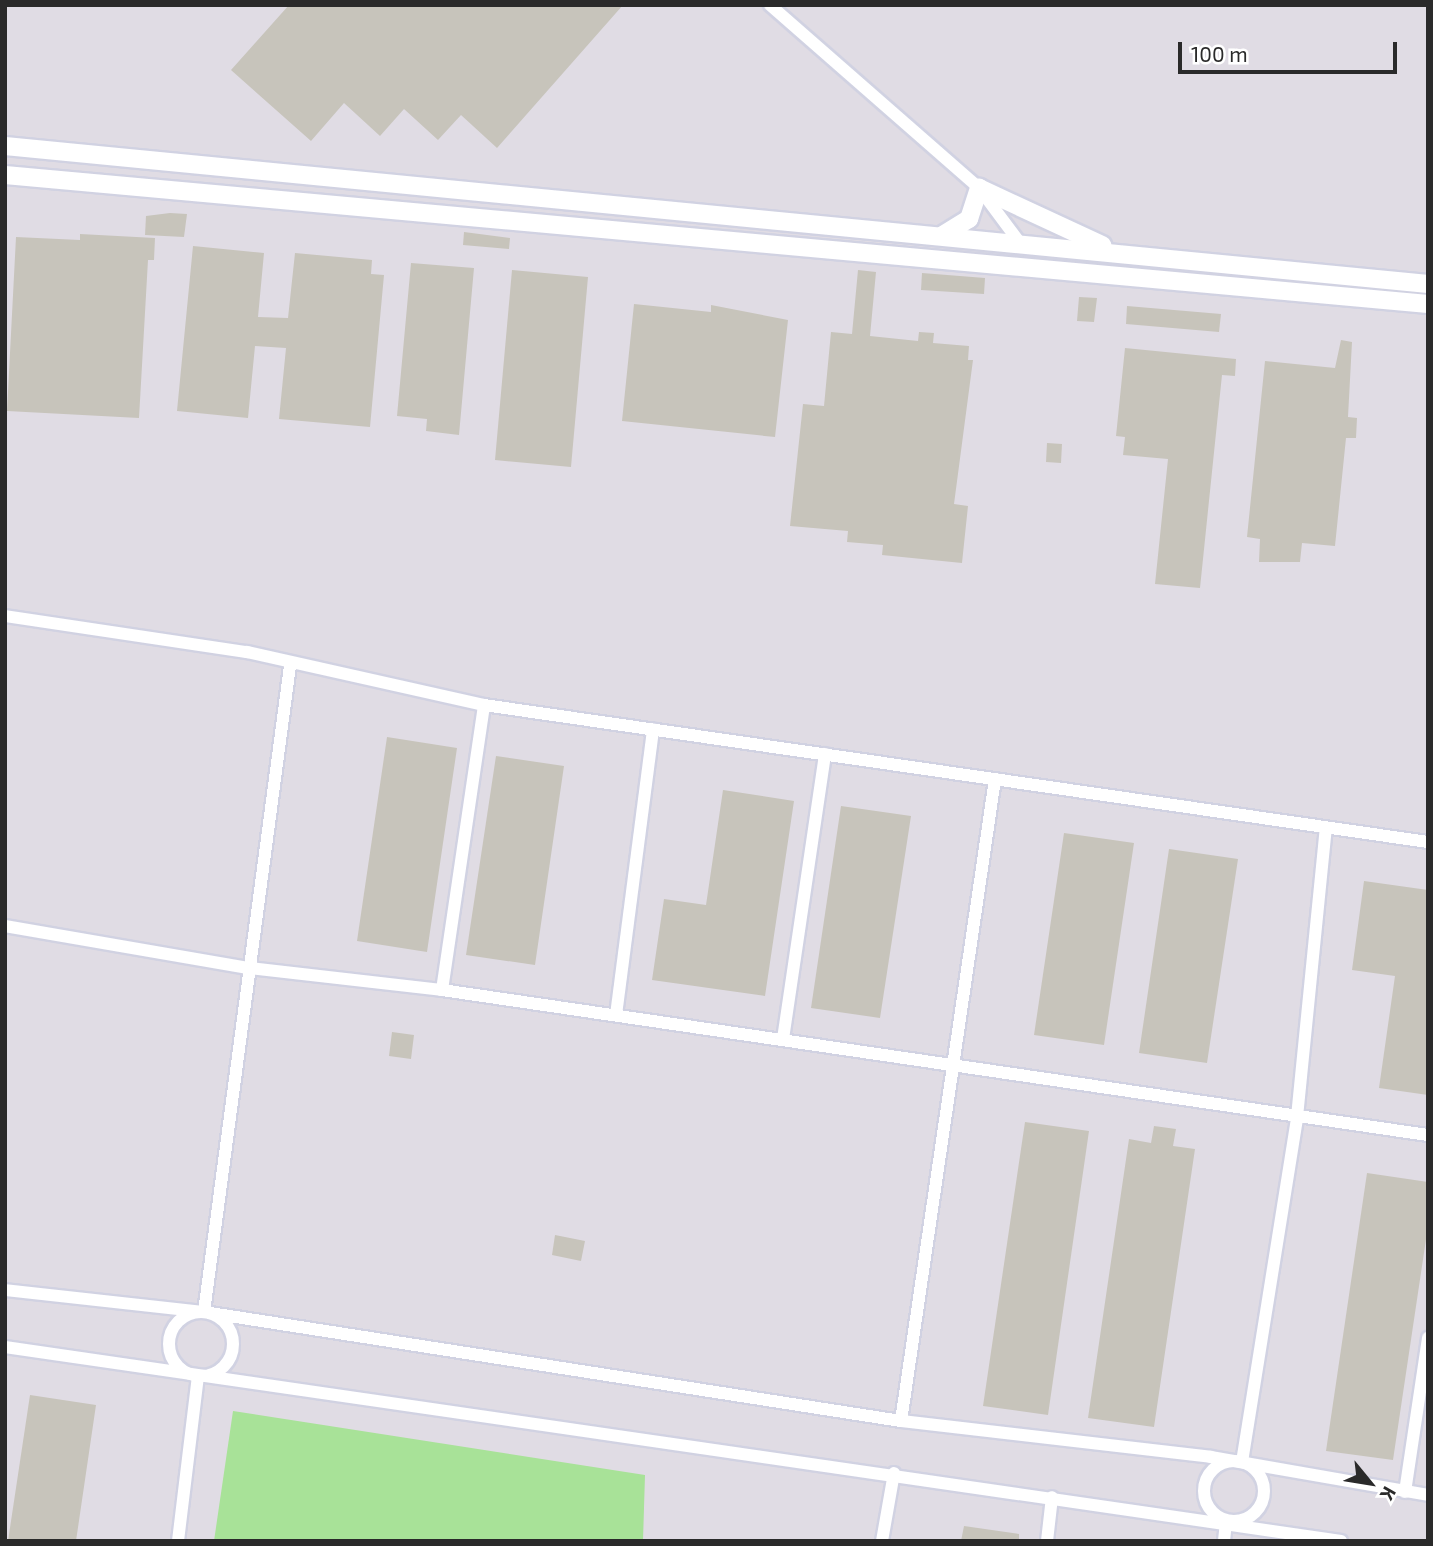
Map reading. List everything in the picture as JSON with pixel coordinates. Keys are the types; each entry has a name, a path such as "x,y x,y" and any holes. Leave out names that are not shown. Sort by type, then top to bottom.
{"street":[{"path":"769,5 979,188 1020,243 1031,267"},
{"path":"5,146 1428,284"},
{"path":"5,175 625,228 1428,304"},
{"path":"938,236 969,219 979,188"},
{"path":"979,188 1124,254"},
{"path":"625,228 628,207"},
{"path":"1141,277 1148,256"},
{"path":"1289,292 1291,271"},
{"path":"5,616 247,652 289,666 484,705 1428,842"},
{"path":"204,1312 289,666"},
{"path":"442,990 484,705"},
{"path":"615,1015 653,729"},
{"path":"783,1039 825,754"},
{"path":"901,1421 950,1064 995,779"},
{"path":"1242,1462 1297,1116 1326,829"},
{"path":"5,926 249,968 442,990 1428,1135"},
{"path":"5,1290 204,1312 901,1421 1242,1462 1428,1495"},
{"path":"204,1312 227,1326 233,1343 223,1367 198,1376 181,1370 169,1346 179,1321 204,1312"},
{"path":"1405,1492 1428,1338"},
{"path":"5,1347 1226,1521 1342,1541"},
{"path":"178,1541 198,1376"},
{"path":"1242,1462 1258,1473 1263,1499 1253,1515 1226,1521 1205,1502 1205,1483 1215,1467 1242,1462"},
{"path":"882,1541 894,1473"},
{"path":"1046,1541 1052,1497"},
{"path":"1224,1541 1226,1521"}],"shaded area":[{"path":"5,5 1428,5 1428,1541 5,1541"}],"green space":[{"path":"233,1411 645,1475 643,1541 214,1541"}],"building":[{"path":"289,5 623,5 497,148 461,115 438,140 404,109 380,136 344,103 311,141 231,70"},
{"path":"187,214 184,237 145,235 146,216"},
{"path":"464,232 510,238 509,249 463,245"},
{"path":"80,234 155,238 154,260 148,260 139,418 7,411 16,237 80,240"},
{"path":"193,246 264,253 258,317 288,318 295,253 372,260 371,274 384,275 370,427 279,419 286,348 255,346 248,418 177,411"},
{"path":"411,263 474,268 459,435 426,431 427,419 397,416"},
{"path":"512,270 588,277 571,467 495,460"},
{"path":"858,270 876,272 870,336 918,341 919,332 934,333 933,343 969,346 968,360 973,360 954,504 968,506 962,563 882,555 883,545 847,542 848,531 790,526 803,404 824,406 831,332 852,334"},
{"path":"922,273 985,278 984,294 921,290"},
{"path":"1079,297 1097,298 1094,322 1077,321"},
{"path":"634,304 711,312 711,305 788,320 775,437 622,421"},
{"path":"1127,306 1221,314 1219,332 1126,324"},
{"path":"1341,340 1352,342 1348,417 1357,418 1356,438 1346,438 1335,546 1302,543 1300,562 1259,562 1260,539 1247,537 1265,361 1335,368"},
{"path":"1125,348 1236,359 1235,376 1222,375 1200,588 1155,584 1168,459 1123,455 1125,437 1116,436"},
{"path":"1047,443 1062,444 1061,463 1046,462"},
{"path":"387,737 457,748 427,952 357,941"},
{"path":"496,756 564,766 535,965 466,955"},
{"path":"723,790 794,801 765,996 652,980 664,899 706,905"},
{"path":"841,806 911,816 880,1018 811,1008"},
{"path":"1064,833 1134,843 1104,1045 1034,1035"},
{"path":"1169,849 1238,859 1207,1063 1139,1053"},
{"path":"1364,881 1428,890 1428,1095 1379,1088 1395,976 1352,970"},
{"path":"392,1032 414,1035 411,1059 389,1056"},
{"path":"1025,1122 1089,1131 1048,1415 983,1406"},
{"path":"1154,1126 1176,1129 1173,1146 1195,1149 1154,1427 1088,1418 1129,1139 1151,1143"},
{"path":"1367,1173 1428,1182 1428,1226 1393,1460 1326,1451"},
{"path":"555,1235 585,1241 581,1261 552,1255"},
{"path":"30,1395 96,1405 76,1541 8,1541"},
{"path":"964,1526 1019,1534 1019,1541 961,1541"}]}
